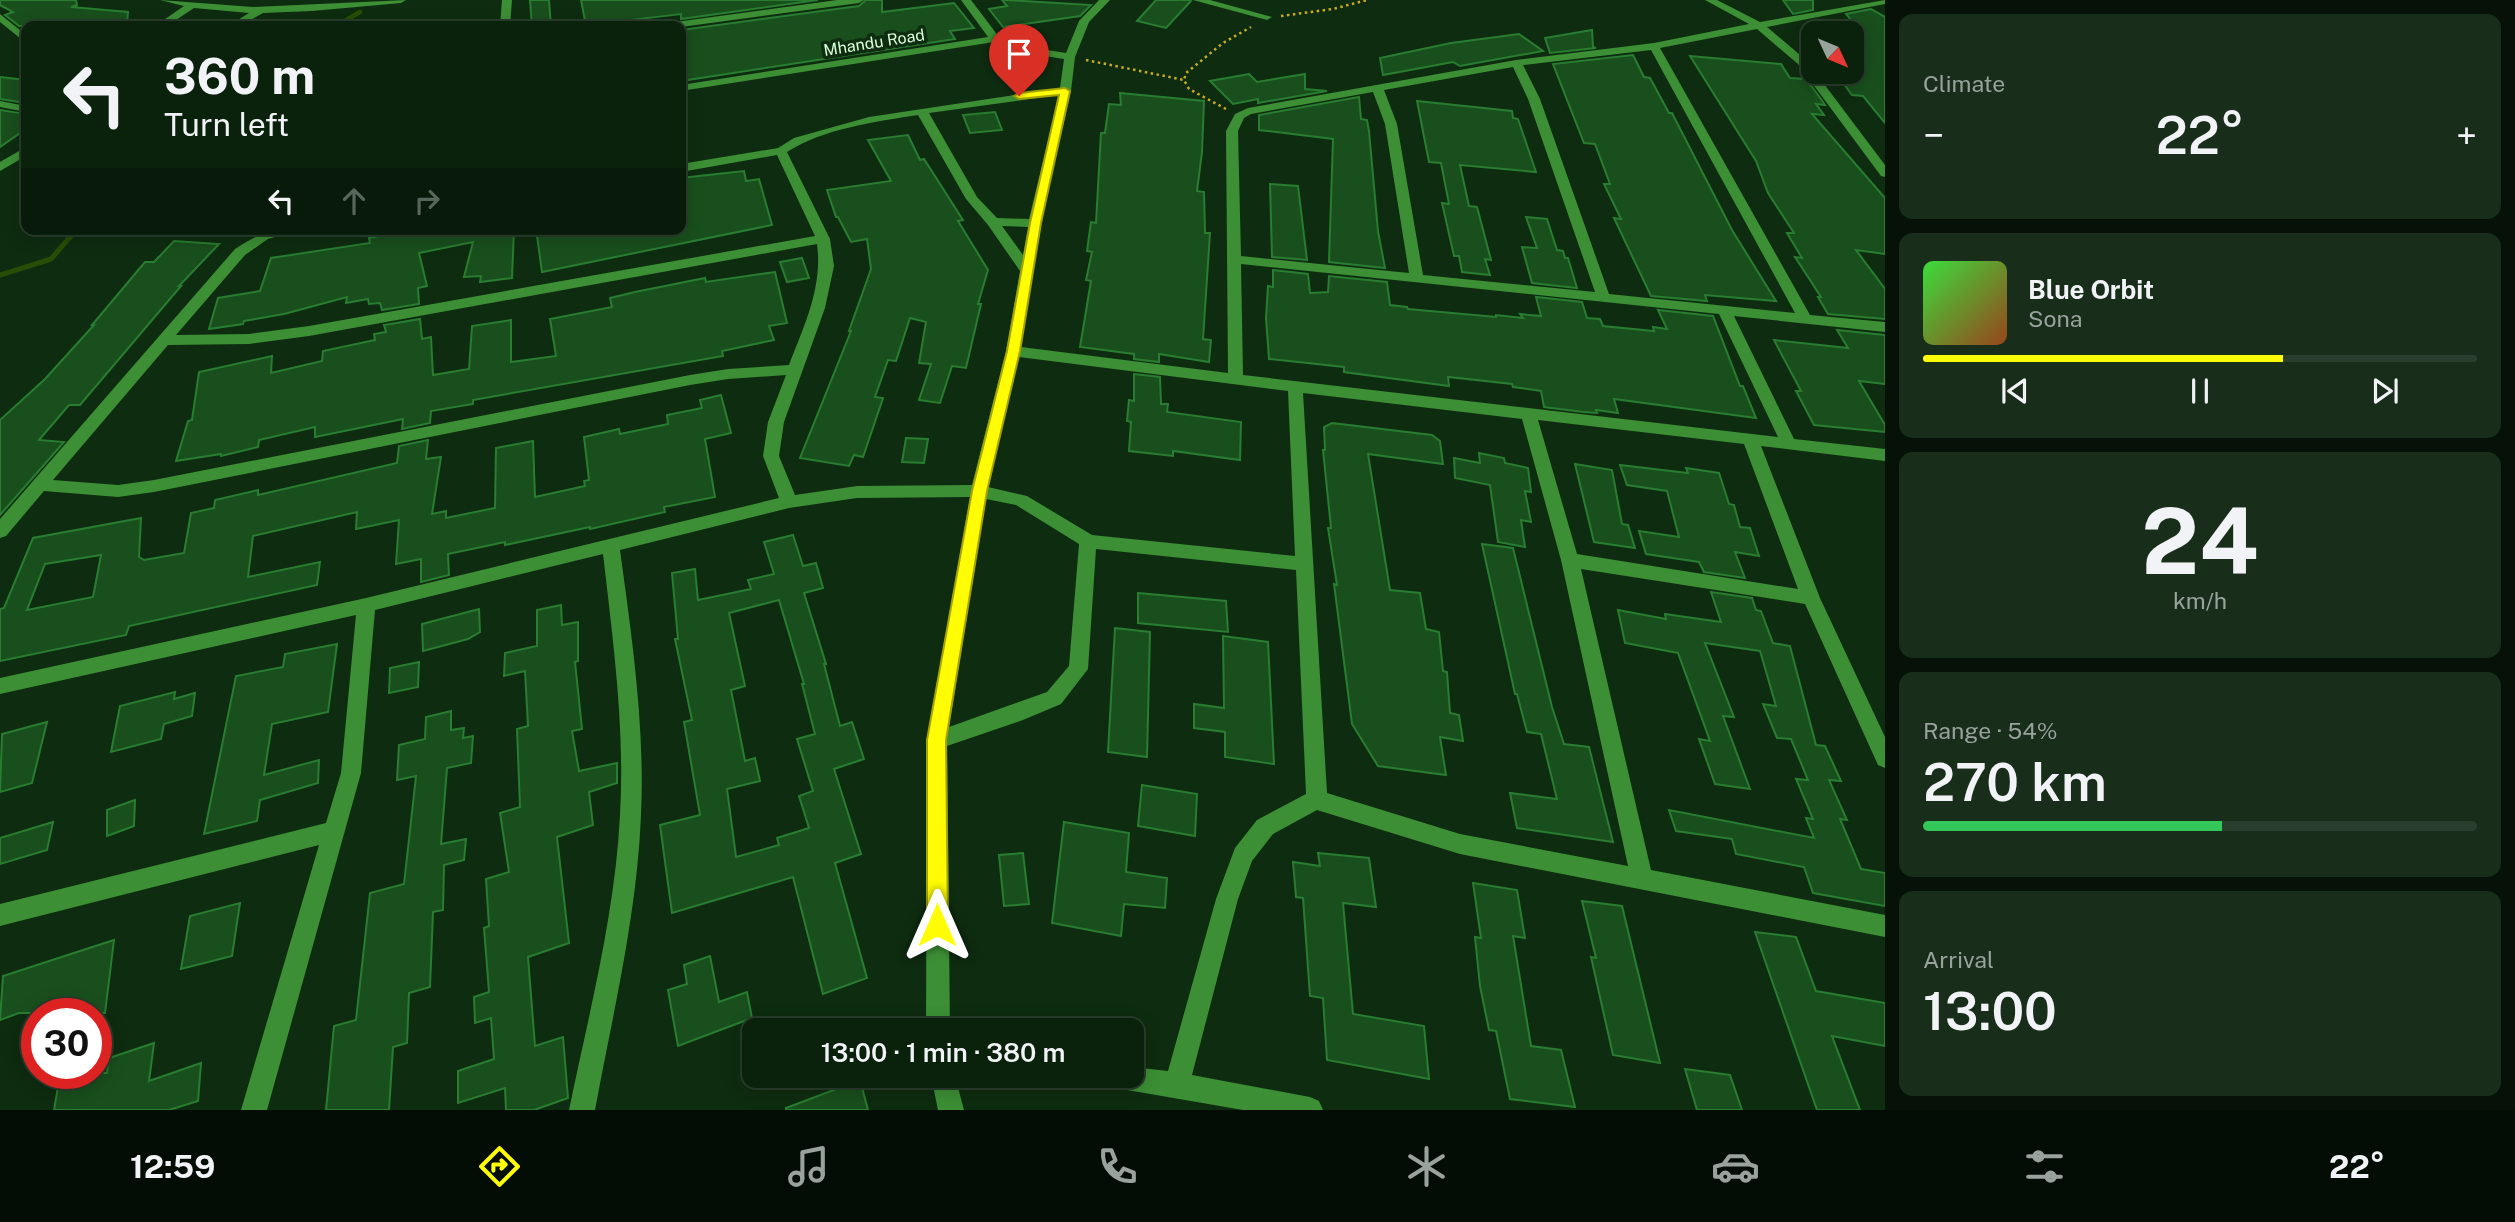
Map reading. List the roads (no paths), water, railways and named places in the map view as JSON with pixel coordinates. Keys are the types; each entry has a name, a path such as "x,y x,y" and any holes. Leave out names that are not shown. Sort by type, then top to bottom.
{"street":[{"path":"165,0 191,6 259,11 401,0"},
{"path":"505,21 507,0"},
{"path":"686,24 859,0"},
{"path":"966,0 995,40"},
{"path":"938,1018 937,740 979,491 1013,351 1035,223 1065,91 1070,57 1084,21 1105,0"},
{"path":"1198,0 1267,17"},
{"path":"1710,0 1758,25 1802,62 1885,173"},
{"path":"1236,379 1233,131 1239,116 1248,111 1377,87 1516,63 1654,46 1885,1"},
{"path":"168,21 191,6"},
{"path":"242,21 259,11"},
{"path":"0,17 21,36"},
{"name":"Mhandu Road","path":"686,87 995,40 1013,48 1070,57"},
{"path":"1654,46 1805,319"},
{"path":"1516,63 1534,99 1604,299"},
{"path":"1377,87 1391,124 1417,278"},
{"path":"686,167 781,152 785,146 815,134 922,111 1065,91"},
{"path":"0,104 21,108"},
{"path":"922,111 972,199 993,222 1027,271"},
{"path":"781,152 823,239 827,266 818,308 776,422 771,456 789,502"},
{"path":"0,167 21,154"},
{"path":"993,222 1035,223"},
{"path":"0,531 240,252 269,235"},
{"path":"164,340 249,339 309,331 823,239"},
{"path":"1233,259 1885,327"},
{"path":"1725,312 1789,444"},
{"path":"1013,351 1529,415 1885,455"},
{"path":"40,485 118,491 154,486 691,380 728,374 793,370"},
{"path":"1295,387 1317,800"},
{"path":"1529,415 1570,560 1643,881"},
{"path":"1751,441 1811,598 1885,759"},
{"path":"0,686 366,605 789,502 857,492 979,491 1021,500 1088,541 1305,564"},
{"path":"937,740 1016,714 1054,698 1078,669 1088,541"},
{"path":"582,1110 624,884 632,775 623,646 611,547"},
{"path":"1570,560 1811,598"},
{"path":"254,1110 351,774 366,605"},
{"path":"1177,1085 1227,900 1243,855 1265,827 1301,805 1317,800 1460,844 1885,926"},
{"path":"0,915 336,831"},
{"path":"1144,1081 1310,1110"},
{"path":"946,1088 951,1110"}],"waterway":[{"path":"345,21 360,12"},
{"path":"0,275 51,259 72,235"}]}
